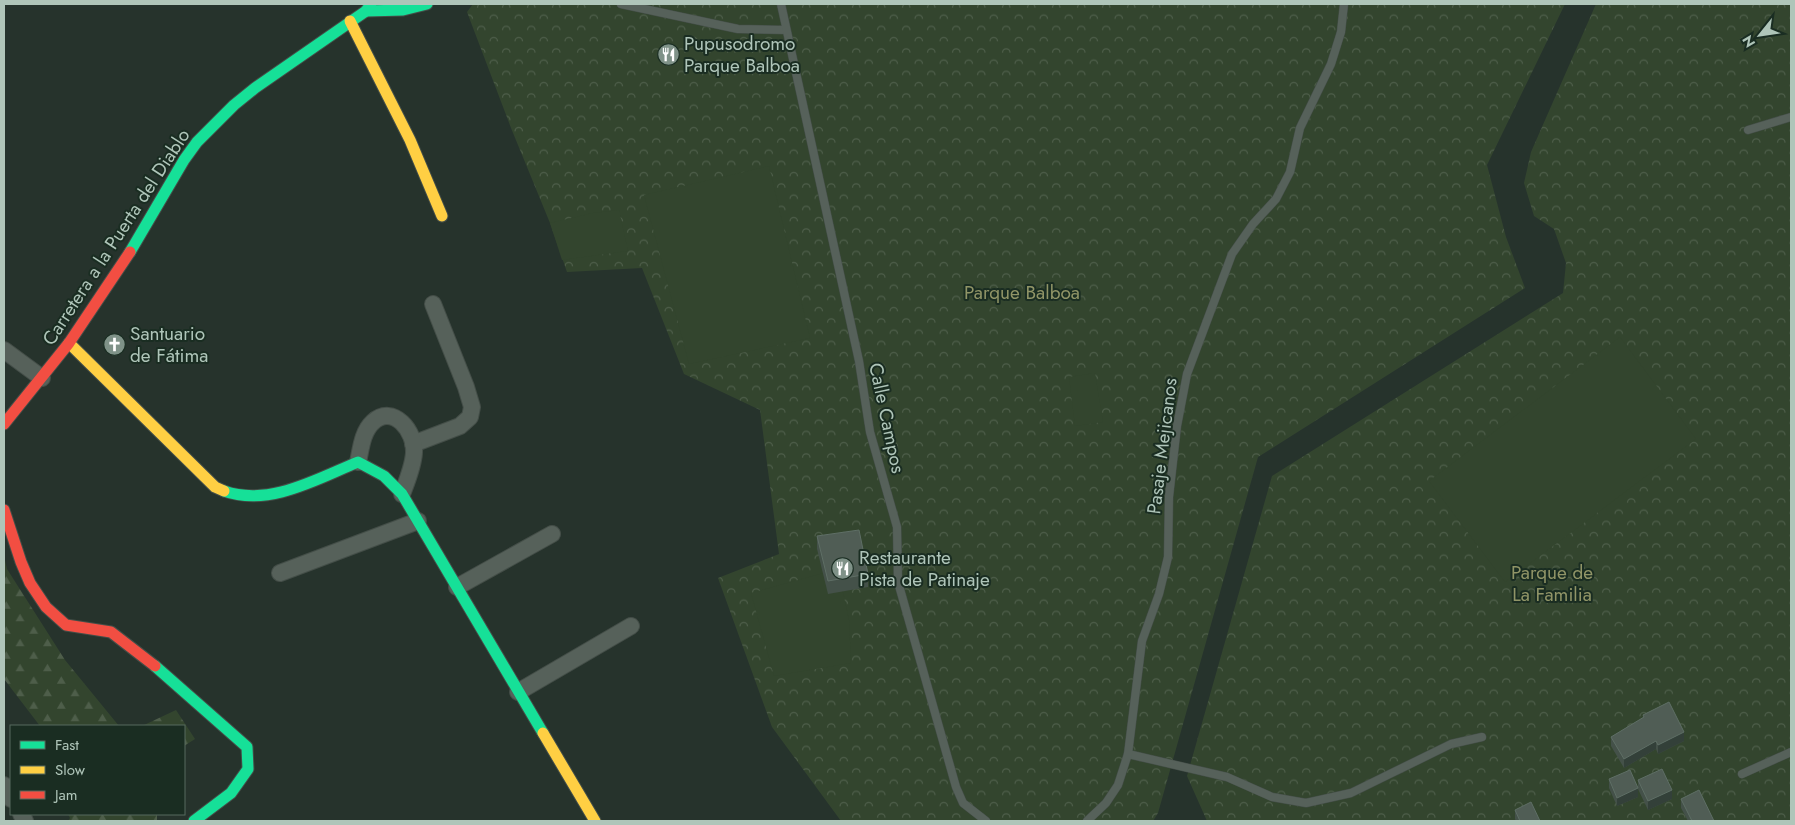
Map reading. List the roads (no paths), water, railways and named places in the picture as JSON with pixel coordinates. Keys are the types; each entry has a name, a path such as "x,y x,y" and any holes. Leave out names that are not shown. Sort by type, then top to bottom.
{"street":[{"name":"Carretera a la Puerta del Diablo","path":"4,424 69,343 129,254 184,160 197,142 234,105 369,7 403,10 426,4"},
{"path":"350,21 410,140 442,216"},
{"path":"413,444 460,426 470,417 472,407 434,304"},
{"path":"69,343 215,487 243,496 282,492 358,462 384,476 402,494 595,821"},
{"path":"4,350 42,378"},
{"path":"358,462 364,434 373,422 384,415 396,417 403,422 413,444 414,452 412,466 402,494"},
{"path":"4,510 27,576 46,607 66,625 111,632 153,664 247,748 248,769 231,793 194,821"},
{"path":"280,573 418,522"},
{"path":"457,588 552,534"},
{"path":"518,692 631,626"}],"lane":[{"path":"621,4 738,30 786,30"},
{"name":"Pasaje Mejicanos","path":"1087,821 1106,804 1118,785 1128,754 1142,642 1159,594 1168,557 1171,479 1177,426 1186,374 1232,254 1253,224 1276,199 1290,172 1300,128 1331,64 1339,40 1344,4"},
{"name":"Calle Campos","path":"780,5 858,361 870,432 897,527 898,582 956,787 963,803 986,821"},
{"path":"1748,130 1791,117"},
{"path":"1128,754 1227,777 1272,797 1306,803 1351,793 1451,744 1482,737"},
{"path":"1742,774 1791,752"}],"place":[{"name":"Pupusodromo Parque Balboa","path":"668,54"},
{"name":"Santuario de Fátima","path":"114,344"},
{"name":"Restaurante Pista de Patinaje","path":"843,568"}],"park label":[{"name":"Parque Balboa","path":"1022,292"},
{"name":"Parque de La Familia","path":"1552,583"}]}
